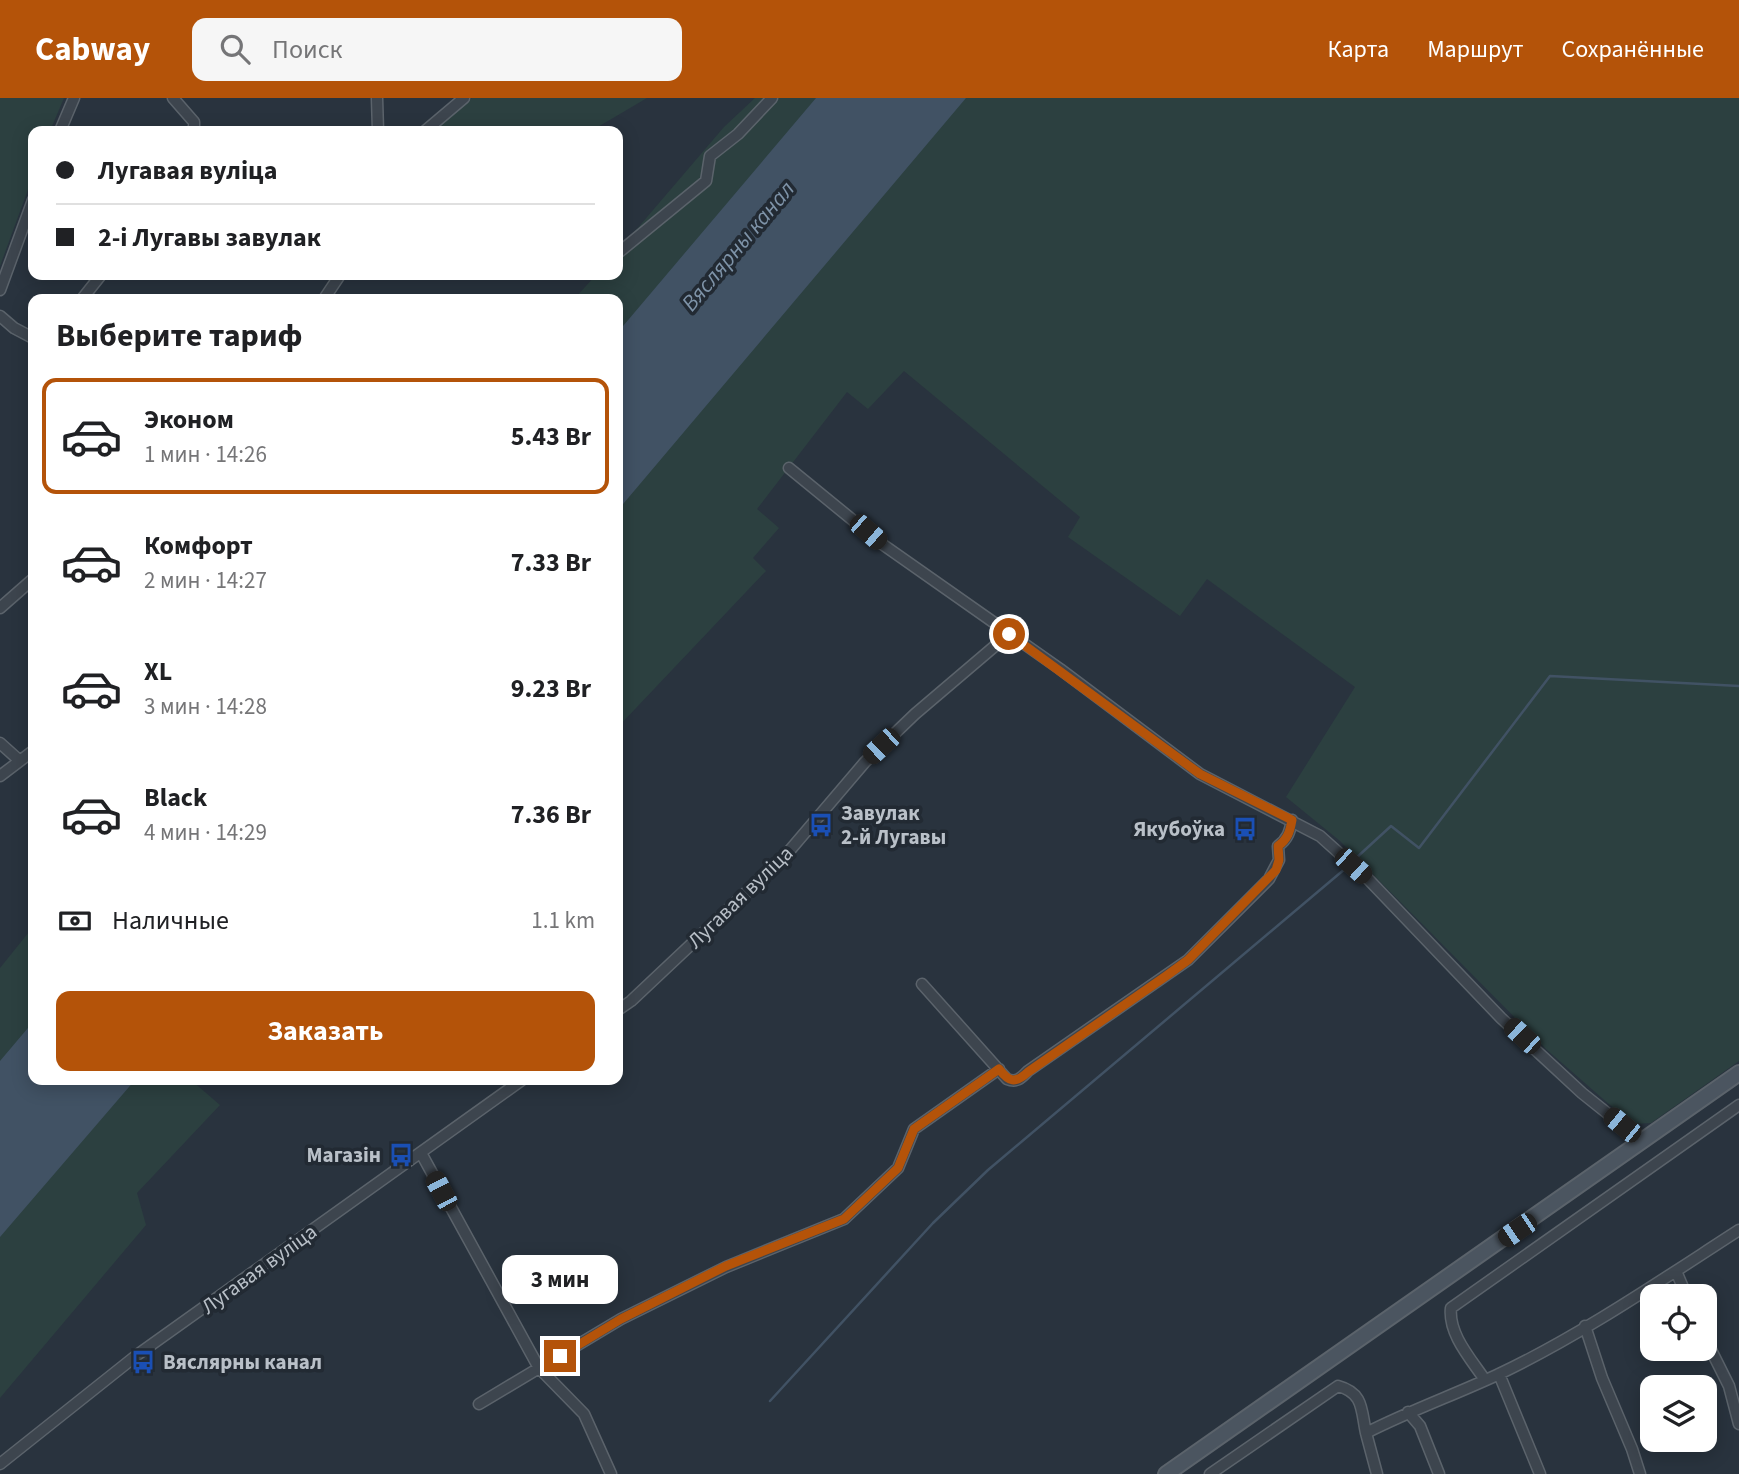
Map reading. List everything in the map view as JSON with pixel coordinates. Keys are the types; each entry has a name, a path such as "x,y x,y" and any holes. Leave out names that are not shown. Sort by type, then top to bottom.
{"street":[{"path":"62,126 74,98"},
{"path":"173,98 194,122 194,126"},
{"path":"431,126 464,98"},
{"path":"623,249 706,181 710,156 738,134 772,98"},
{"path":"377,103 379,126"},
{"path":"0,290 28,214"},
{"path":"86,294 97,280"},
{"path":"0,316 28,335"},
{"path":"789,468 882,544 1200,774 1320,836 1369,880 1502,1018 1582,1093 1642,1141"},
{"path":"0,608 28,583"},
{"name":"Лугавая вуліца","path":"623,1007 785,856 865,762 915,714 1009,634"},
{"path":"0,743 20,761"},
{"path":"0,776 28,755"},
{"path":"922,984 1007,1079 1013,1082 1019,1080 1188,960 1269,879 1279,860 1278,846 1290,831 1292,820"},
{"path":"478,1404 621,1319 726,1266 844,1219 898,1168 914,1129 999,1069"},
{"path":"1166,1474 1739,1073"},
{"name":"Лугавая вуліца","path":"0,1464 137,1355 515,1085"},
{"path":"1485,1380 1455,1334 1450,1319 1451,1308 1739,1105"},
{"path":"421,1153 540,1368 584,1414 611,1474"},
{"path":"1366,1433 1408,1412 1499,1374 1586,1326 1739,1230"},
{"path":"1676,1271 1682,1284"},
{"path":"1586,1326 1602,1378 1640,1474"},
{"path":"1716,1361 1729,1386 1739,1422"},
{"path":"1499,1374 1540,1474"},
{"path":"1210,1474 1338,1386 1349,1389 1358,1396 1377,1474"},
{"path":"1408,1412 1420,1426 1439,1474"}],"green space":[{"path":"0,98 64,98 52,126 28,126 28,190 0,266"},
{"path":"472,98 647,98 599,126 439,126"},
{"path":"755,98 1739,98 1739,1061 1651,1123 1633,1124 1626,1119 1546,1049 1340,841 1286,797 1355,687 1207,579 1180,616 1068,537 1080,517 904,371 868,409 847,392 757,509 779,528 753,558 766,571 623,722 623,294 579,294 591,280 623,280 623,245 724,127"},
{"path":"28,933 28,1085 197,1085 220,1105 137,1193 146,1225 0,1398 0,968"}],"water":[{"path":"816,98 966,98 623,504 623,326"},
{"path":"28,1028 28,1085 131,1085 0,1237 0,1061"}],"waterway":[{"path":"1355,859 1391,826 1419,848 1550,676 1739,686"},
{"path":"770,1401 933,1223 988,1170 1346,868"}],"place":[{"name":"Завулак 2-й Лугавы","path":"821,825"},
{"name":"Якубоўка","path":"1245,829"},
{"name":"Магазін","path":"401,1155"},
{"name":"Вяслярны канал","path":"143,1362"}],"route":[{"path":"560,1356 621,1319 726,1266 844,1219 898,1168 914,1129 999,1069 1007,1079 1013,1082 1019,1080 1166,976 1188,960 1276,870 1279,860 1278,846 1290,831 1292,820 1200,774 1009,634"}]}
